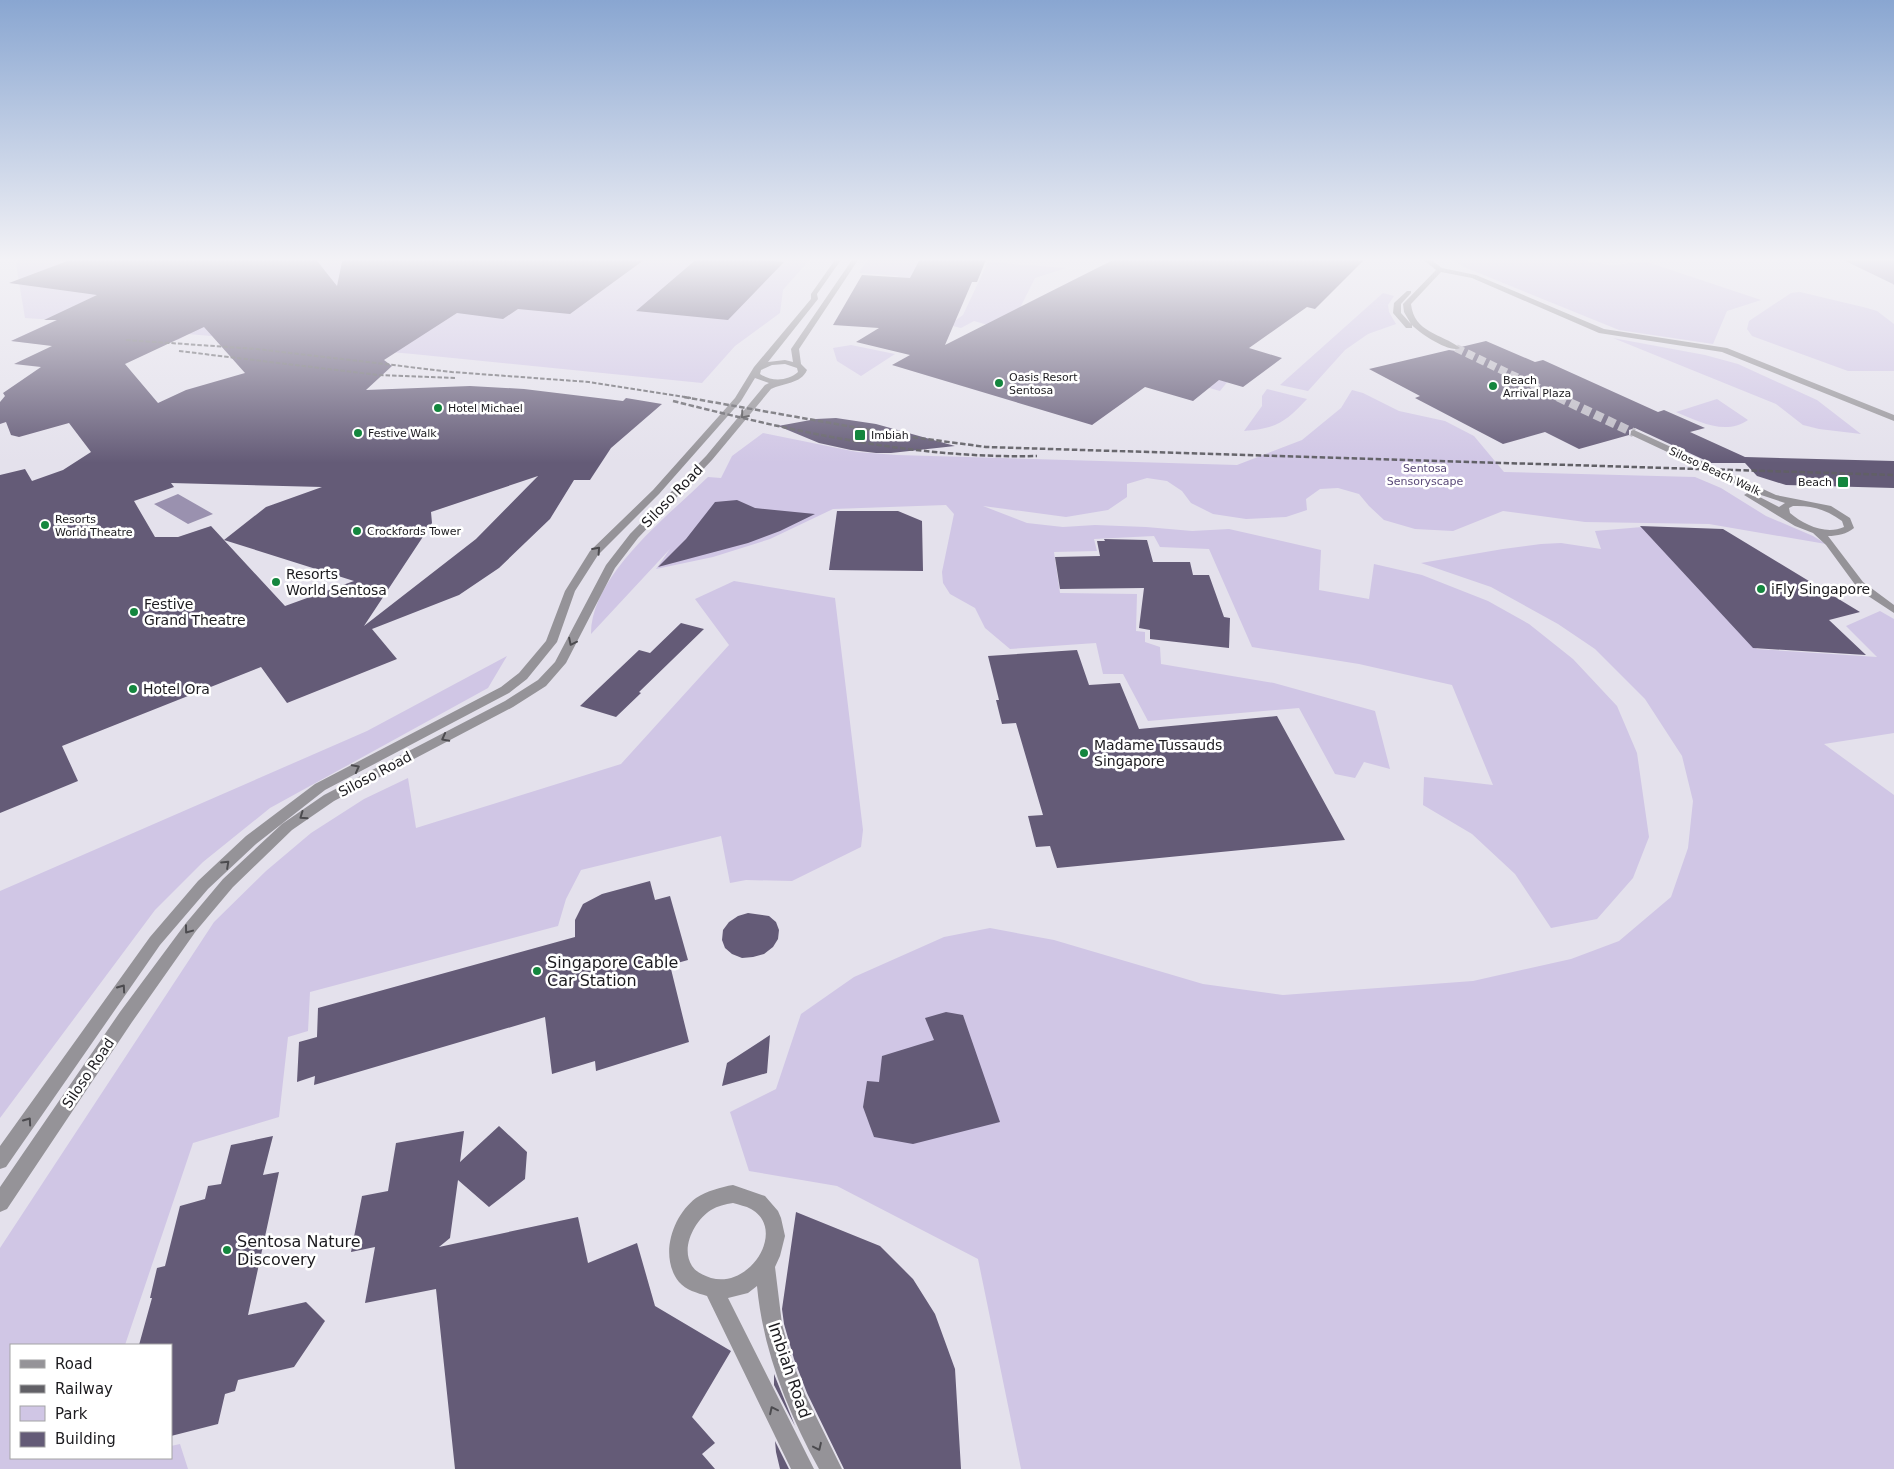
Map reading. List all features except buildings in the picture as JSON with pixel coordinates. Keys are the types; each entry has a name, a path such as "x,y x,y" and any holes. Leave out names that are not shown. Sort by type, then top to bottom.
{"street":[{"name":"Siloso Road","path":"0,1160 155,941 203,886 251,840 320,787 504,690 523,676 551,642 570,590 594,553 671,475 738,399 757,369 793,326"},
{"path":"778,382 759,378 757,369 778,362 797,364 795,349 813,326"},
{"path":"1412,326 1420,335 1449,348"},
{"path":"1589,326 1602,331 1724,350 1894,418"},
{"name":"Siloso Road","path":"0,1203 126,1017 191,927 228,883 288,827 329,798 509,704 542,683 560,663 599,585 622,552 709,458 768,386 799,376 803,370 797,364"},
{"name":"Siloso Beach Walk","path":"1812,529 1839,532 1849,528 1847,520 1835,511 1816,505 1773,497 1630,434 1785,514 1795,522 1812,529 1828,539 1859,584 1894,610"},
{"path":"1785,514 1784,507 1798,503"},
{"path":"1839,554 1849,528"},
{"path":"732,1194 749,1196 763,1204 772,1217 776,1234 774,1250 766,1267 755,1278 742,1286 728,1290 714,1290 694,1282 685,1272 679,1259 678,1244 682,1229 690,1216 702,1205 715,1198 732,1194"},
{"name":"Imbiah Road","path":"766,1267 772,1324 791,1383 820,1452 831,1469"},
{"name":"Imbiah Road","path":"714,1290 803,1469"}],"green space":[{"path":"44,326 763,326 735,346 702,383 188,334 178,340 135,336 104,351 11,341"},
{"path":"951,326 966,326 961,328"},
{"path":"990,326 1062,326 1237,370 1220,391"},
{"path":"1347,326 1392,326 1368,334 1345,350 1308,391 1280,385"},
{"path":"1608,326 1721,326 1713,344 1619,330"},
{"path":"1748,326 1894,326 1894,371 1848,371 1752,336 1747,329"},
{"path":"1613,338 1705,355 1738,364 1817,400 1861,434 1803,425 1776,404"},
{"path":"851,345 895,354 861,376 837,361 833,348"},
{"path":"1267,389 1307,399 1286,419 1279,423 1264,428 1244,431 1262,406 1262,396"},
{"name":"Sentosa Sensoryscape","path":"1352,390 1363,393 1399,411 1445,421 1474,436 1504,472 1695,477 1721,488 1766,516 1813,536 1826,544 1709,524 1585,522 1503,511 1453,531 1415,529 1384,520 1359,494 1338,488 1320,489 1306,499 1307,510 1286,517 1246,519 1213,514 1191,503 1182,491 1167,481 1147,478 1127,484 1127,497 1108,510 1066,517 983,506 1027,523 1063,527 1095,525 1192,531 1229,529 1321,550 1319,590 1369,599 1374,564 1422,575 1488,601 1529,624 1573,659 1617,706 1637,753 1649,837 1633,878 1597,919 1551,928 1515,874 1472,834 1423,805 1424,777 1493,785 1452,685 1359,664 1252,647 1209,549 1160,547 1154,536 1094,539 1097,551 1054,552 1060,593 1137,594 1136,631 1145,632 1145,642 1160,647 1161,664 1274,683 1375,711 1390,769 1364,762 1355,778 1335,774 1299,708 1148,721 1123,674 1103,674 1096,643 1010,649 985,628 975,608 950,594 943,583 942,572 954,514 946,505 833,509 770,539 713,557 656,569 670,549 591,634 594,612 604,590 617,569 634,548 708,477 721,478 732,456 763,433 857,452 897,455 1237,465 1302,440 1341,408"},
{"path":"1717,399 1748,420 1739,425 1721,427 1702,423 1676,412"},
{"path":"1642,527 1757,649 1877,657 1846,626 1880,611 1894,619 1894,733 1824,744 1894,795 1894,1469 1021,1469 978,1259 837,1186 749,1171 730,1112 776,1089 801,1014 854,977 944,937 990,928 1054,940 1203,984 1283,995 1473,981 1571,959 1619,941 1671,897 1688,848 1693,801 1682,756 1645,699 1595,649 1558,624 1491,587 1421,563 1541,544 1561,543 1601,549 1595,531"},
{"path":"734,581 835,598 863,830 861,847 792,881 746,880 730,883 721,836 581,870 566,899 558,926 310,992 308,1031 288,1037 279,1117 193,1143 125,1344 10,1344 10,1459 172,1459 172,1446 180,1444 188,1469 0,1469 0,1248 214,922 266,871 311,833 364,799 408,778 416,828 621,764 729,645 695,599"},
{"path":"507,656 488,688 270,808 203,862 155,910 0,1118 0,891 367,731"}],"shaded area":[{"path":"178,494 213,514 188,524 154,504"}],"tunnel":[{"path":"1456,348 1560,398"},
{"path":"1558,397 1634,433"}],"railway":[{"path":"126,340 257,349 452,372 589,382 691,398"},
{"path":"179,351 378,375 455,378"},
{"path":"684,397 904,436 986,447 1894,475"},
{"path":"673,401 763,423 899,448 991,456 1037,456"}],"place":[{"name":"Oasis Resort Sentosa","path":"999,383"},
{"name":"Beach Arrival Plaza","path":"1493,386"},
{"name":"Hotel Michael","path":"438,408"},
{"name":"Festive Walk","path":"358,433"},
{"name":"Imbiah","path":"860,435"},
{"name":"Beach","path":"1843,482"},
{"name":"Resorts World Theatre","path":"45,525"},
{"name":"Crockfords Tower","path":"357,531"},
{"name":"Resorts World Sentosa","path":"276,582"},
{"name":"iFly Singapore","path":"1761,589"},
{"name":"Festive Grand Theatre","path":"134,612"},
{"name":"Hotel Ora","path":"133,689"},
{"name":"Madame Tussauds Singapore","path":"1084,753"},
{"name":"Singapore Cable Car Station","path":"537,971"},
{"name":"Sentosa Nature Discovery","path":"227,1250"}]}
